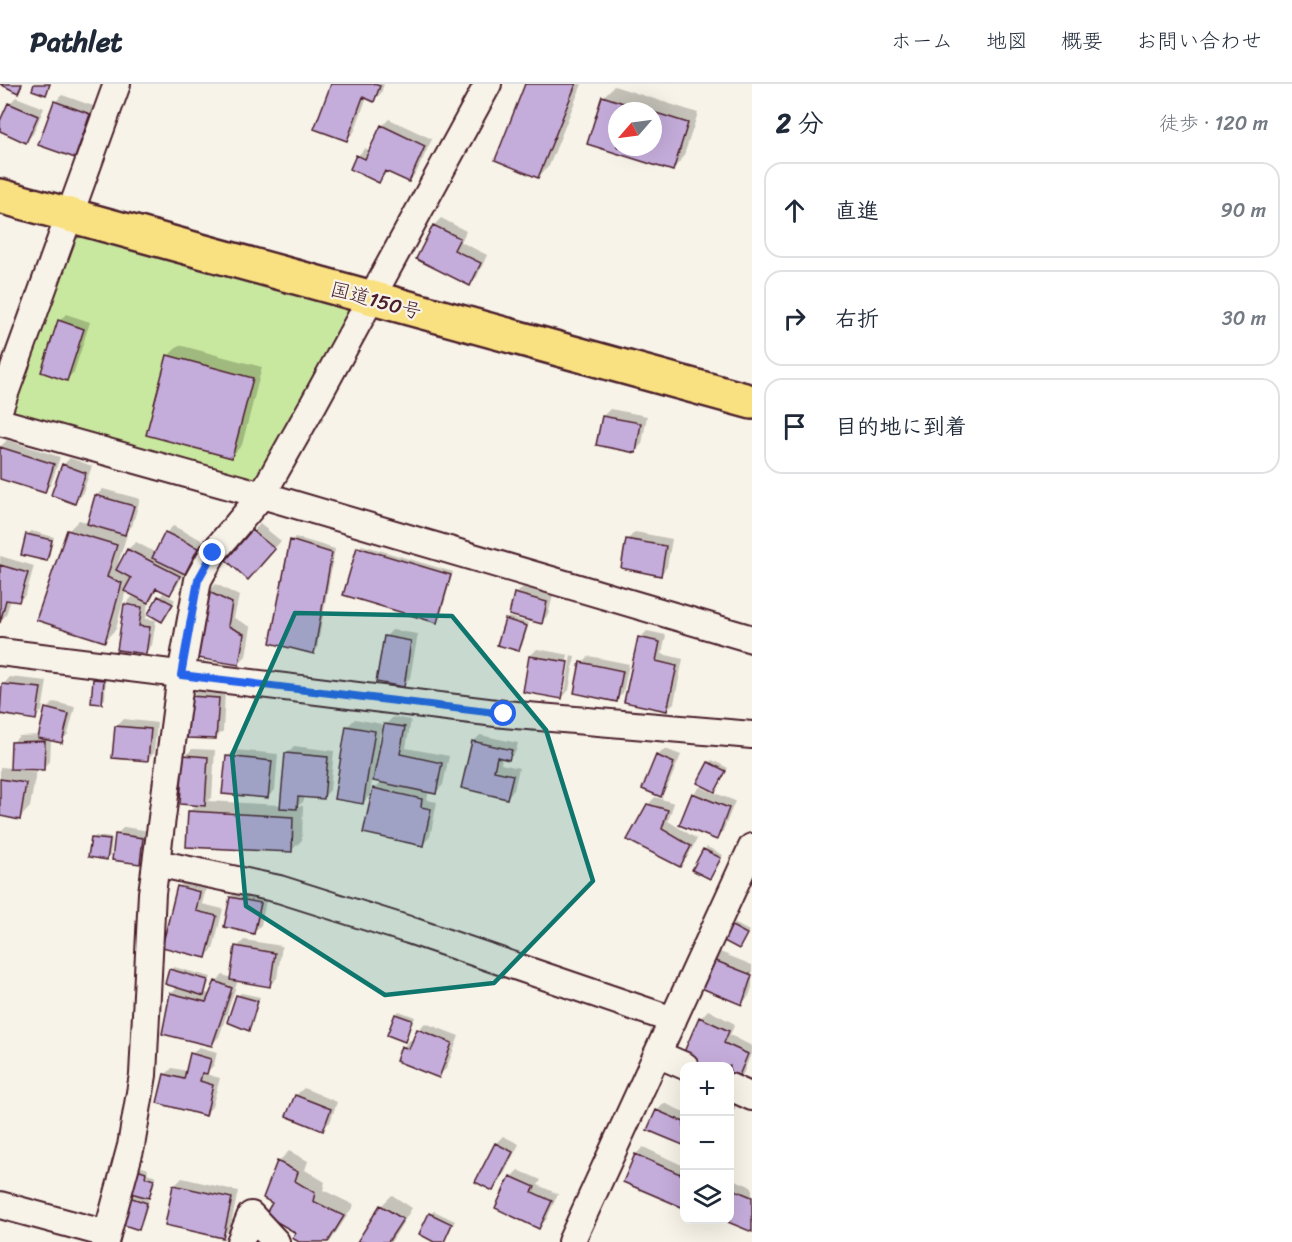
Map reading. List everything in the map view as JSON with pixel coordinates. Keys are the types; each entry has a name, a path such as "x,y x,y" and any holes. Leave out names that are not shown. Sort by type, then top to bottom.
{"highway":[{"name":"国道150号","path":"0,196 752,402"}],"street":[{"path":"0,407 117,84"},
{"path":"0,1205 106,1238 131,1146 144,1075 152,893 181,675 198,580 213,553 262,495 372,299 488,84"},
{"path":"0,422 262,495 752,639"},
{"path":"0,652 504,714 752,735"},
{"path":"571,1242 752,847"},
{"path":"156,863 279,889 409,930 673,1020"},
{"path":"657,1054 680,1064"},
{"path":"240,1242 251,1215 276,1242"}],"highlighted area":[{"path":"295,613 452,616 546,730 593,881 494,983 385,995 246,906 232,755"}],"green space":[{"path":"79,237 134,242 332,300 358,312 257,487 0,415 53,251"}],"building":[{"path":"0,84 22,84 18,93"},
{"path":"34,84 50,84 46,95 32,90"},
{"path":"331,84 380,86 374,102 363,97 347,141 314,129"},
{"path":"525,84 576,84 538,178 495,160"},
{"path":"602,96 620,102 608,102 608,151 587,144"},
{"path":"54,101 90,114 75,158 38,145"},
{"path":"8,103 38,116 26,143 0,131 0,121"},
{"path":"662,115 688,123 673,171 625,156 662,156"},
{"path":"381,125 425,146 409,182 385,171 379,183 350,169 356,155 365,159"},
{"path":"433,225 460,238 454,250 481,263 470,286 416,259"},
{"path":"58,320 84,329 67,381 41,372"},
{"path":"167,355 253,378 232,458 146,435"},
{"path":"602,416 641,423 636,453 596,445"},
{"path":"0,447 54,464 45,493 0,479"},
{"path":"62,464 86,473 75,504 51,495"},
{"path":"95,495 134,506 125,535 87,524"},
{"path":"67,530 117,545 107,577 122,583 105,642 36,620"},
{"path":"252,530 275,549 248,580 226,560"},
{"path":"165,532 198,548 185,574 152,558"},
{"path":"26,534 52,540 47,561 21,555"},
{"path":"626,539 666,546 661,576 621,568"},
{"path":"290,540 332,553 314,654 270,643"},
{"path":"357,547 451,575 437,623 343,595"},
{"path":"127,549 180,576 170,595 156,588 148,603 124,591 131,578 116,570"},
{"path":"0,565 28,573 19,602 6,600 0,623"},
{"path":"207,591 232,603 228,626 244,634 239,665 197,658"},
{"path":"514,593 547,602 542,624 509,615"},
{"path":"158,596 173,604 162,622 148,614"},
{"path":"124,604 142,607 139,626 150,627 146,654 117,650"},
{"path":"505,619 527,626 519,651 497,645"},
{"path":"384,636 411,641 404,687 376,682"},
{"path":"638,637 660,642 656,661 677,666 667,711 624,702"},
{"path":"529,656 568,662 562,699 523,692"},
{"path":"580,662 623,671 617,702 574,693"},
{"path":"93,679 104,680 102,704 91,703"},
{"path":"2,684 41,688 36,720 0,714"},
{"path":"189,696 219,698 216,739 187,738"},
{"path":"45,708 69,714 62,743 38,738"},
{"path":"384,724 405,727 400,754 442,763 436,794 373,781"},
{"path":"115,726 151,729 148,761 112,758"},
{"path":"346,726 375,731 363,804 334,799"},
{"path":"45,741 44,770 10,769 11,742"},
{"path":"472,741 512,750 509,760 497,757 494,771 513,775 507,799 461,788"},
{"path":"285,753 328,757 324,799 298,797 297,809 280,808"},
{"path":"183,755 208,757 205,806 180,804"},
{"path":"656,755 674,763 661,797 642,789"},
{"path":"226,756 272,761 268,798 222,794"},
{"path":"708,762 726,771 715,792 697,783"},
{"path":"0,779 26,783 20,820 0,816"},
{"path":"373,788 422,799 421,807 431,809 423,846 363,833"},
{"path":"692,793 729,808 717,840 679,825"},
{"path":"647,804 668,810 662,829 691,846 680,867 627,840"},
{"path":"188,811 293,817 292,852 186,847"},
{"path":"115,834 143,838 140,864 112,860"},
{"path":"91,838 110,840 107,860 88,857"},
{"path":"703,849 721,858 710,879 692,870"},
{"path":"177,886 200,892 196,911 217,916 206,958 162,947"},
{"path":"230,897 261,903 254,934 224,927"},
{"path":"730,925 747,934 739,949 722,940"},
{"path":"235,946 275,953 270,987 230,980"},
{"path":"711,959 752,975 742,1005 699,987"},
{"path":"169,969 208,980 204,996 165,984"},
{"path":"215,981 232,988 212,1046 162,1034 170,993 206,1002"},
{"path":"236,995 258,1001 249,1031 227,1022"},
{"path":"395,1014 412,1020 405,1042 387,1035"},
{"path":"699,1017 729,1031 724,1043 748,1054 736,1083 734,1082 734,1062 692,1062 690,1061 691,1056 684,1052"},
{"path":"417,1029 452,1043 439,1078 396,1061 401,1046 409,1049"},
{"path":"190,1053 211,1059 207,1074 202,1073 200,1081 213,1085 206,1116 157,1103 164,1074 184,1079"},
{"path":"295,1095 331,1109 323,1131 286,1116"},
{"path":"656,1110 680,1120 680,1144 647,1130"},
{"path":"495,1143 513,1152 493,1191 475,1182"},
{"path":"635,1154 680,1174 680,1206 623,1182"},
{"path":"277,1161 298,1172 295,1181 315,1193 313,1201 344,1216 328,1242 299,1242 292,1238 296,1233 265,1215 272,1203 263,1198"},
{"path":"134,1168 146,1172 145,1177 154,1180 149,1198 127,1192"},
{"path":"510,1176 535,1187 532,1192 552,1201 539,1229 495,1208"},
{"path":"173,1185 232,1198 223,1238 165,1225"},
{"path":"734,1190 752,1197 752,1232 733,1224"},
{"path":"129,1197 147,1203 139,1230 121,1224"},
{"path":"380,1205 403,1219 388,1242 357,1242"},
{"path":"429,1213 452,1224 444,1242 434,1242 419,1234"}],"route":[{"path":"213,553 198,580 181,675 504,714"}]}
